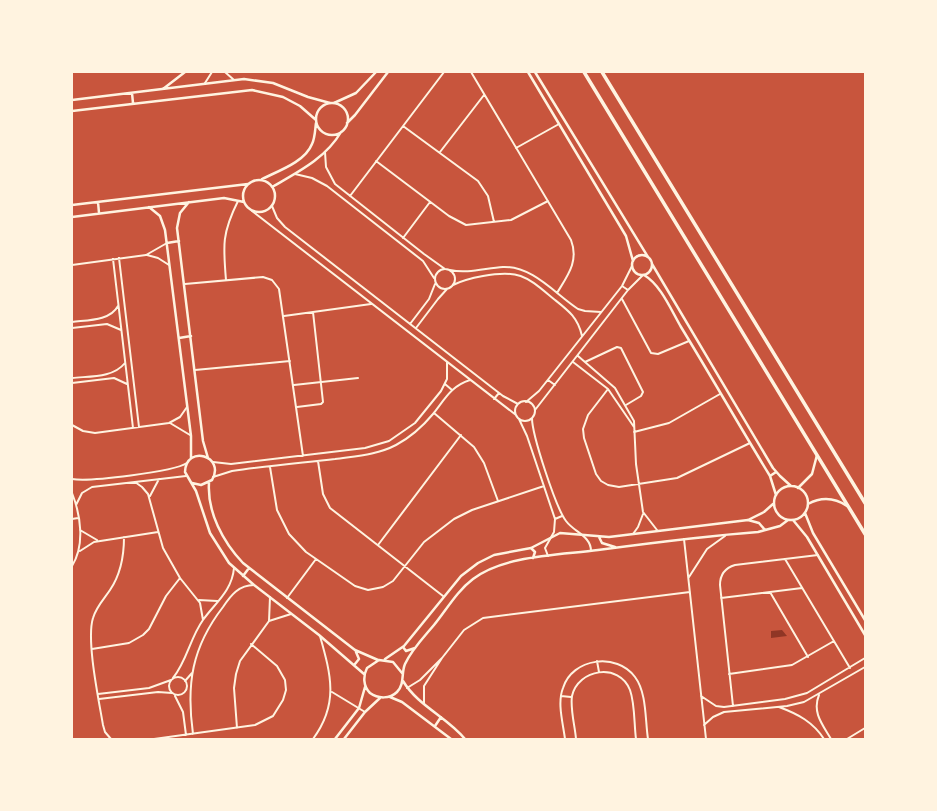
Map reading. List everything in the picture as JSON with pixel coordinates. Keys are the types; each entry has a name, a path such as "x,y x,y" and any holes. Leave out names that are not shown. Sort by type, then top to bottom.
{"highway":[{"path":"584,72 865,534"},
{"path":"602,72 865,503"}],"street":[{"path":"163,89 185,72"},
{"path":"205,83 212,72"},
{"path":"225,72 234,80"},
{"path":"72,100 234,80 267,81 308,97 334,103 356,93 376,72"},
{"path":"272,187 295,174 325,152 333,144 347,123 356,115 388,72"},
{"path":"350,196 444,72"},
{"path":"471,72 571,240 575,252 571,270 557,293"},
{"path":"261,180 272,187 275,194 272,206 277,218 285,228 499,393 518,404 526,402 536,395 622,286 633,261 630,245 622,229 528,72"},
{"path":"535,72 648,257 776,472 791,486 798,488 804,493 808,504 805,513 813,533 865,620"},
{"path":"72,111 252,90 283,97 300,106 316,121 318,127 327,133 332,134 342,130"},
{"path":"132,93 133,104"},
{"path":"440,152 484,94"},
{"path":"72,205 248,184 261,180 300,159 307,153 314,140 316,121 320,108 330,103"},
{"path":"334,103 345,110 347,123"},
{"path":"516,148 559,124"},
{"path":"403,126 440,152 482,185 490,202 494,222"},
{"path":"325,152 326,167 332,180 403,238 446,269 473,270 513,268 535,276 573,305 585,311 601,312"},
{"path":"376,161 430,202 462,224 470,226 516,218 548,201"},
{"path":"295,174 312,178 327,186 422,261 440,288 448,289"},
{"path":"327,186 332,180"},
{"path":"244,202 243,192 248,184"},
{"path":"72,217 224,198 244,202 252,211 516,415 528,439 555,519 552,536 545,548 546,553 550,556"},
{"path":"226,280 225,234 229,220 239,200"},
{"path":"98,202 99,213"},
{"path":"188,202 182,209 178,218 177,228 203,441 208,458 212,462 215,469 214,477"},
{"path":"403,238 430,202"},
{"path":"252,211 263,212 272,206"},
{"path":"149,207 157,213 162,220 167,243 191,436 191,459"},
{"path":"622,229 628,225"},
{"path":"146,255 167,243 179,241"},
{"path":"72,265 146,255 158,258 170,265"},
{"path":"422,261 427,256"},
{"path":"633,261 638,256 648,257"},
{"path":"119,258 139,427"},
{"path":"113,259 133,428"},
{"path":"591,551 589,542 572,529 562,516 534,437 532,418 535,410 628,290 643,275 650,271 652,264"},
{"path":"632,266 636,272 650,279 660,292 770,476 776,495"},
{"path":"434,278 437,272 446,269"},
{"path":"450,270 455,277 453,284"},
{"path":"473,270 474,278"},
{"path":"416,328 438,298 453,284 474,278 507,273 517,274 531,281 569,311 578,321 582,337"},
{"path":"531,281 535,276"},
{"path":"184,284 263,277 272,280 279,289 304,456"},
{"path":"410,324 429,299 435,282"},
{"path":"622,286 628,290"},
{"path":"660,292 666,287"},
{"path":"621,299 651,353 658,354 689,341"},
{"path":"377,308 381,303"},
{"path":"284,316 371,304"},
{"path":"72,322 94,319 111,314 118,305"},
{"path":"569,311 573,305"},
{"path":"297,407 323,402 312,312"},
{"path":"94,319 95,325"},
{"path":"72,328 110,324 122,330"},
{"path":"179,338 191,336"},
{"path":"122,339 129,338"},
{"path":"585,362 616,346 621,348 643,392 641,396 626,405"},
{"path":"578,356 611,384 626,405 634,421 639,484 643,512 638,527 633,534"},
{"path":"195,370 290,361"},
{"path":"72,378 103,375 117,370 125,362"},
{"path":"212,462 231,464 344,451 373,446 403,433 422,416 445,384 448,373 447,362"},
{"path":"573,362 608,389 634,427"},
{"path":"294,386 358,378"},
{"path":"72,383 103,379 117,379 128,385"},
{"path":"192,483 201,485 209,482 214,477 232,472 376,453 394,446 419,429 452,390 470,380"},
{"path":"548,380 555,385"},
{"path":"445,384 452,390"},
{"path":"608,389 586,419 583,428 584,438 596,474 601,481 615,487 682,477 750,443"},
{"path":"494,399 499,393"},
{"path":"634,432 669,424 720,394"},
{"path":"526,402 533,405 535,410"},
{"path":"516,415 515,409 518,404"},
{"path":"72,425 83,431 91,433 169,423 180,417 187,407"},
{"path":"434,413 474,447 484,463 498,501"},
{"path":"519,419 525,421 532,418"},
{"path":"169,423 191,436"},
{"path":"378,544 461,435"},
{"path":"528,439 534,437"},
{"path":"344,451 345,457"},
{"path":"798,488 812,474 817,454"},
{"path":"72,479 91,480 171,470 187,463 191,459 201,456 208,458"},
{"path":"318,461 322,489 327,503 334,512 378,544 443,596"},
{"path":"187,463 186,476 192,483 210,533 218,548 234,568 354,664 364,674 366,686 371,694 380,698 390,697 402,702 451,739"},
{"path":"270,467 275,501 280,519 294,540 355,586 368,590 378,589 388,585 424,542 446,524 472,510 544,486"},
{"path":"770,476 776,472"},
{"path":"76,504 82,493 92,487 186,476"},
{"path":"149,497 154,486 160,479"},
{"path":"91,480 92,487"},
{"path":"135,482 142,487 149,497 158,532 167,556 180,578 198,600 203,610 203,620"},
{"path":"209,482 210,499 220,530 233,552 249,568 355,650 379,660"},
{"path":"364,674 370,664 396,653 404,646 443,596 461,576 484,560 500,553 531,548 552,536 563,532 599,537 748,520 764,512 773,504 776,495 780,490 791,486"},
{"path":"72,493 76,504 80,530 80,551"},
{"path":"808,504 828,499 840,502 851,509"},
{"path":"773,504 780,517 788,520 793,520 805,513"},
{"path":"643,512 658,531"},
{"path":"555,519 562,516"},
{"path":"72,519 78,518"},
{"path":"748,520 759,523 765,530"},
{"path":"390,697 398,691 406,662 460,591 474,578 498,565 533,558 765,530 780,526 788,520"},
{"path":"793,520 802,528 865,635"},
{"path":"80,530 98,541"},
{"path":"72,566 80,551 86,546 98,541 158,532"},
{"path":"72,533 72,542"},
{"path":"807,537 813,533"},
{"path":"688,578 707,549 727,534"},
{"path":"111,739 104,729 92,649 91,630 92,619 98,607 114,584 120,571 124,553 124,537"},
{"path":"599,537 603,544 618,547"},
{"path":"684,539 706,739"},
{"path":"531,548 536,554 533,558"},
{"path":"733,706 721,598 720,580 725,570 730,566 818,555"},
{"path":"287,598 316,558"},
{"path":"785,559 850,668"},
{"path":"186,734 182,707 168,687 182,665 190,644 203,620 229,589 234,568"},
{"path":"243,576 249,568"},
{"path":"92,649 129,643 143,635 149,628 166,596 180,578"},
{"path":"193,734 189,708 189,693 192,673 203,638 220,610 234,593 243,587 254,585"},
{"path":"721,598 802,588"},
{"path":"229,589 234,593"},
{"path":"424,704 424,686 442,658 464,630 483,618 690,592"},
{"path":"770,592 808,657"},
{"path":"269,621 270,597"},
{"path":"198,600 218,601"},
{"path":"237,728 234,696 236,674 240,661 269,621 278,616 293,614"},
{"path":"313,739 327,714 332,692 326,660 319,635"},
{"path":"729,674 783,668 808,657 834,641"},
{"path":"155,739 255,725 267,720 277,711 285,695 286,685 280,670 265,654 251,644"},
{"path":"404,646 406,651 416,647"},
{"path":"354,664 359,659 355,650"},
{"path":"407,688 420,680 442,658"},
{"path":"701,696 711,704 720,708 796,696 817,688 865,658"},
{"path":"384,659 393,662 402,673"},
{"path":"597,661 599,672"},
{"path":"565,739 561,696 563,687 574,671 582,666 597,661 618,664 628,669 635,677 640,686 643,697 648,739"},
{"path":"704,725 721,713 796,704 819,694 865,667"},
{"path":"576,739 572,697 575,688 581,680 590,674 599,672 614,674 626,683 631,694 636,739"},
{"path":"189,693 186,688 185,681 192,673"},
{"path":"98,694 149,688 172,679 181,678 185,681"},
{"path":"402,680 407,688 424,704 465,739"},
{"path":"335,739 359,708 366,686"},
{"path":"99,699 158,692 181,695 186,688"},
{"path":"332,692 365,712"},
{"path":"819,694 816,712 831,739"},
{"path":"561,696 572,697"},
{"path":"344,739 365,712 380,698"},
{"path":"778,706 805,718 821,733 824,739"},
{"path":"720,708 721,713"},
{"path":"435,726 441,717"},
{"path":"846,739 865,728"},
{"path":"821,733 826,730"},
{"path":"758,739 776,739"}],"shaded area":[{"path":"782,630 787,636 771,638 771,631"}]}
